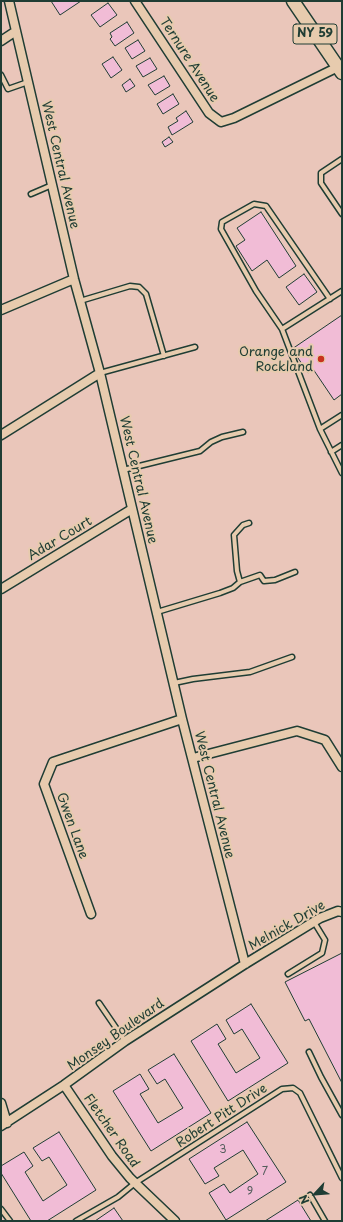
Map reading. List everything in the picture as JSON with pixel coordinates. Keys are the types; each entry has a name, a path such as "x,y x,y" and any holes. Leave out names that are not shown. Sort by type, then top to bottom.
{"main road":[{"name":"NY 59","path":"293,1 340,70"}],"street":[{"name":"West Central Avenue","path":"9,1 74,279 100,373 182,719 245,964"},
{"name":"Ternure Avenue","path":"135,1 209,113 221,122 234,118 340,70"},
{"path":"1,41 16,31"},
{"path":"1,310 74,279"},
{"path":"1,435 100,373"},
{"name":"Adar Court","path":"1,589 132,509"},
{"name":"Gwen Lane","path":"91,914 44,784 53,762 182,719"},
{"path":"193,758 297,731 325,740 342,767"},
{"name":"Melnick Drive","path":"245,964 314,922 338,911 342,912"},
{"name":"Monsey Boulevard","path":"4,1124 64,1085 124,1041 245,964"},
{"name":"Fletcher Road","path":"64,1085 112,1156 135,1183 175,1221"},
{"path":"1,1103 4,1124"}],"lane":[{"path":"1,75 8,89 28,82"},
{"path":"342,159 321,173 321,183 342,214"},
{"path":"31,194 52,185"},
{"path":"330,299 266,206 254,204 222,222 221,229 256,291 282,329 320,429 342,472"},
{"path":"80,300 130,286 139,287 146,294 164,356"},
{"path":"282,329 342,291"},
{"path":"100,373 195,347"},
{"path":"320,429 342,415"},
{"path":"123,470 200,451 211,442 222,436 243,432"},
{"path":"331,452 342,445"},
{"path":"240,582 236,571 234,536 243,526 249,523"},
{"path":"157,612 220,593 233,588 240,582 260,575 264,581 275,580 295,572"},
{"path":"174,683 193,679 250,672 292,657"},
{"path":"288,974 322,953 325,940 314,922"},
{"path":"100,1003 124,1041"},
{"path":"309,1052 342,1115"},
{"name":"Robert Pitt Drive","path":"76,1221 118,1197 135,1183 282,1089 293,1088 300,1093 342,1178"},
{"path":"310,1195 325,1221"},
{"path":"1,1209 10,1221"}],"building":[{"path":"51,1 81,1 60,15"},
{"path":"108,3 117,15 100,27 91,15"},
{"path":"127,22 134,33 115,46 110,39 112,37 110,33"},
{"path":"138,40 145,51 132,59 125,48"},
{"path":"113,57 122,70 111,78 102,64"},
{"path":"150,58 157,69 143,77 136,66"},
{"path":"164,76 170,86 155,95 148,85"},
{"path":"130,79 135,86 126,92 122,85"},
{"path":"173,94 179,104 163,114 157,104"},
{"path":"186,111 193,122 172,135 168,127 178,121 176,118"},
{"path":"169,137 173,142 165,147 162,142"},
{"path":"261,212 296,266 279,278 267,260 252,271 236,246 245,240 237,228"},
{"path":"304,274 317,292 299,305 286,287"},
{"name":"Orange and Rockland","path":"342,315 342,394 334,400 313,369 308,373 292,349"},
{"path":"342,953 342,1083 309,1019 305,1021 285,982"},
{"path":"251,1004 288,1063 228,1101 191,1041 217,1024 226,1039 218,1044 236,1073 260,1058 242,1029 234,1034 226,1020"},
{"path":"174,1054 211,1113 151,1151 113,1091 140,1074 149,1089 140,1094 158,1123 183,1108 165,1079 157,1084 148,1070"},
{"path":"247,1122 286,1182 226,1220 209,1193 224,1184 230,1193 258,1174 243,1150 214,1168 219,1176 205,1184 189,1159"},
{"path":"59,1132 96,1190 47,1221 31,1221 1,1173 1,1166 24,1152 33,1166 25,1172 43,1201 67,1185 49,1157 42,1161 33,1148"},
{"path":"298,1200 311,1221 265,1221"},
{"path":"114,1208 123,1221 95,1221"}],"place":[{"name":"Orange and Rockland","path":"321,359"}]}
